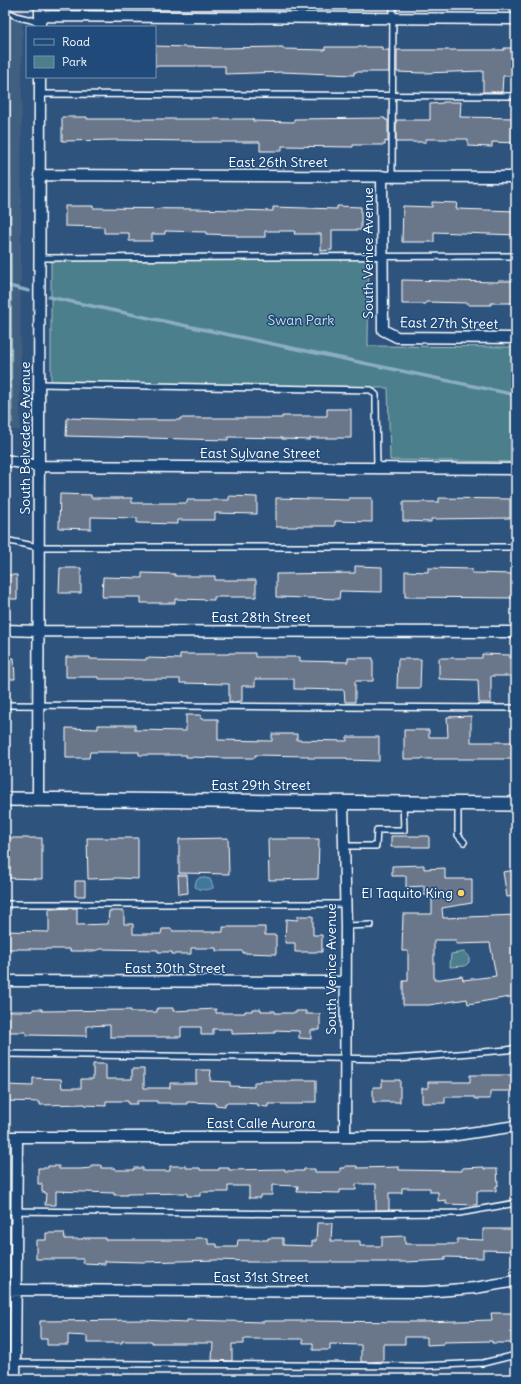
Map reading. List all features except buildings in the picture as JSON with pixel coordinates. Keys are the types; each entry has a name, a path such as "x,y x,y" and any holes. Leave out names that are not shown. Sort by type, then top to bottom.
{"street":[{"path":"40,5 40,21 393,18 516,19"},
{"name":"South Belvedere Avenue","path":"38,800 40,78"},
{"name":"East 26th Street","path":"39,175 516,177"},
{"name":"South Venice Avenue","path":"383,330 382,256 387,176"},
{"name":"East 27th Street","path":"383,330 397,337 516,338"},
{"name":"East Sylvane Street","path":"5,460 38,466 516,469"},
{"name":"East 28th Street","path":"5,630 516,632"},
{"name":"East 29th Street","path":"5,799 516,804"},
{"name":"South Venice Avenue","path":"343,802 346,904 345,1137"},
{"name":"East 30th Street","path":"5,981 345,982"},
{"name":"East Calle Aurora","path":"5,1137 450,1136 516,1126"},
{"path":"15,1379 10,1363 16,1290 17,1137"},
{"name":"East 31st Street","path":"5,1290 424,1292 475,1288 516,1281"}],"lane":[{"path":"387,176 393,96 393,5"},
{"path":"5,11 20,17 40,21"},
{"path":"40,94 516,96"},
{"path":"39,258 516,256"},
{"path":"39,384 371,390 376,395 377,468"},
{"path":"5,540 38,547 516,547"},
{"path":"5,705 516,708"},
{"path":"344,846 376,846 377,830 404,830 403,802"},
{"path":"458,803 458,835 464,842"},
{"path":"5,904 346,904"},
{"path":"346,926 371,925"},
{"path":"5,1054 397,1059 516,1048"},
{"path":"5,1211 325,1214 459,1213 516,1203"},
{"path":"10,1363 422,1366 483,1363 516,1356"}],"shaded area":[{"path":"5,5 23,5 20,430 5,430"},
{"path":"200,877 210,879 213,888 204,890 195,887 196,881"}],"green space":[{"path":"5,79 10,79 12,423 5,423"},
{"name":"Swan Park","path":"369,253 368,346 516,347 516,462 390,460 388,388 51,385 51,255"},
{"path":"464,952 469,956 469,962 465,966 450,967 451,954"}],"waterway":[{"path":"5,285 29,291"},
{"path":"49,297 516,395"}],"place":[{"name":"El Taquito King","path":"461,893"}]}
